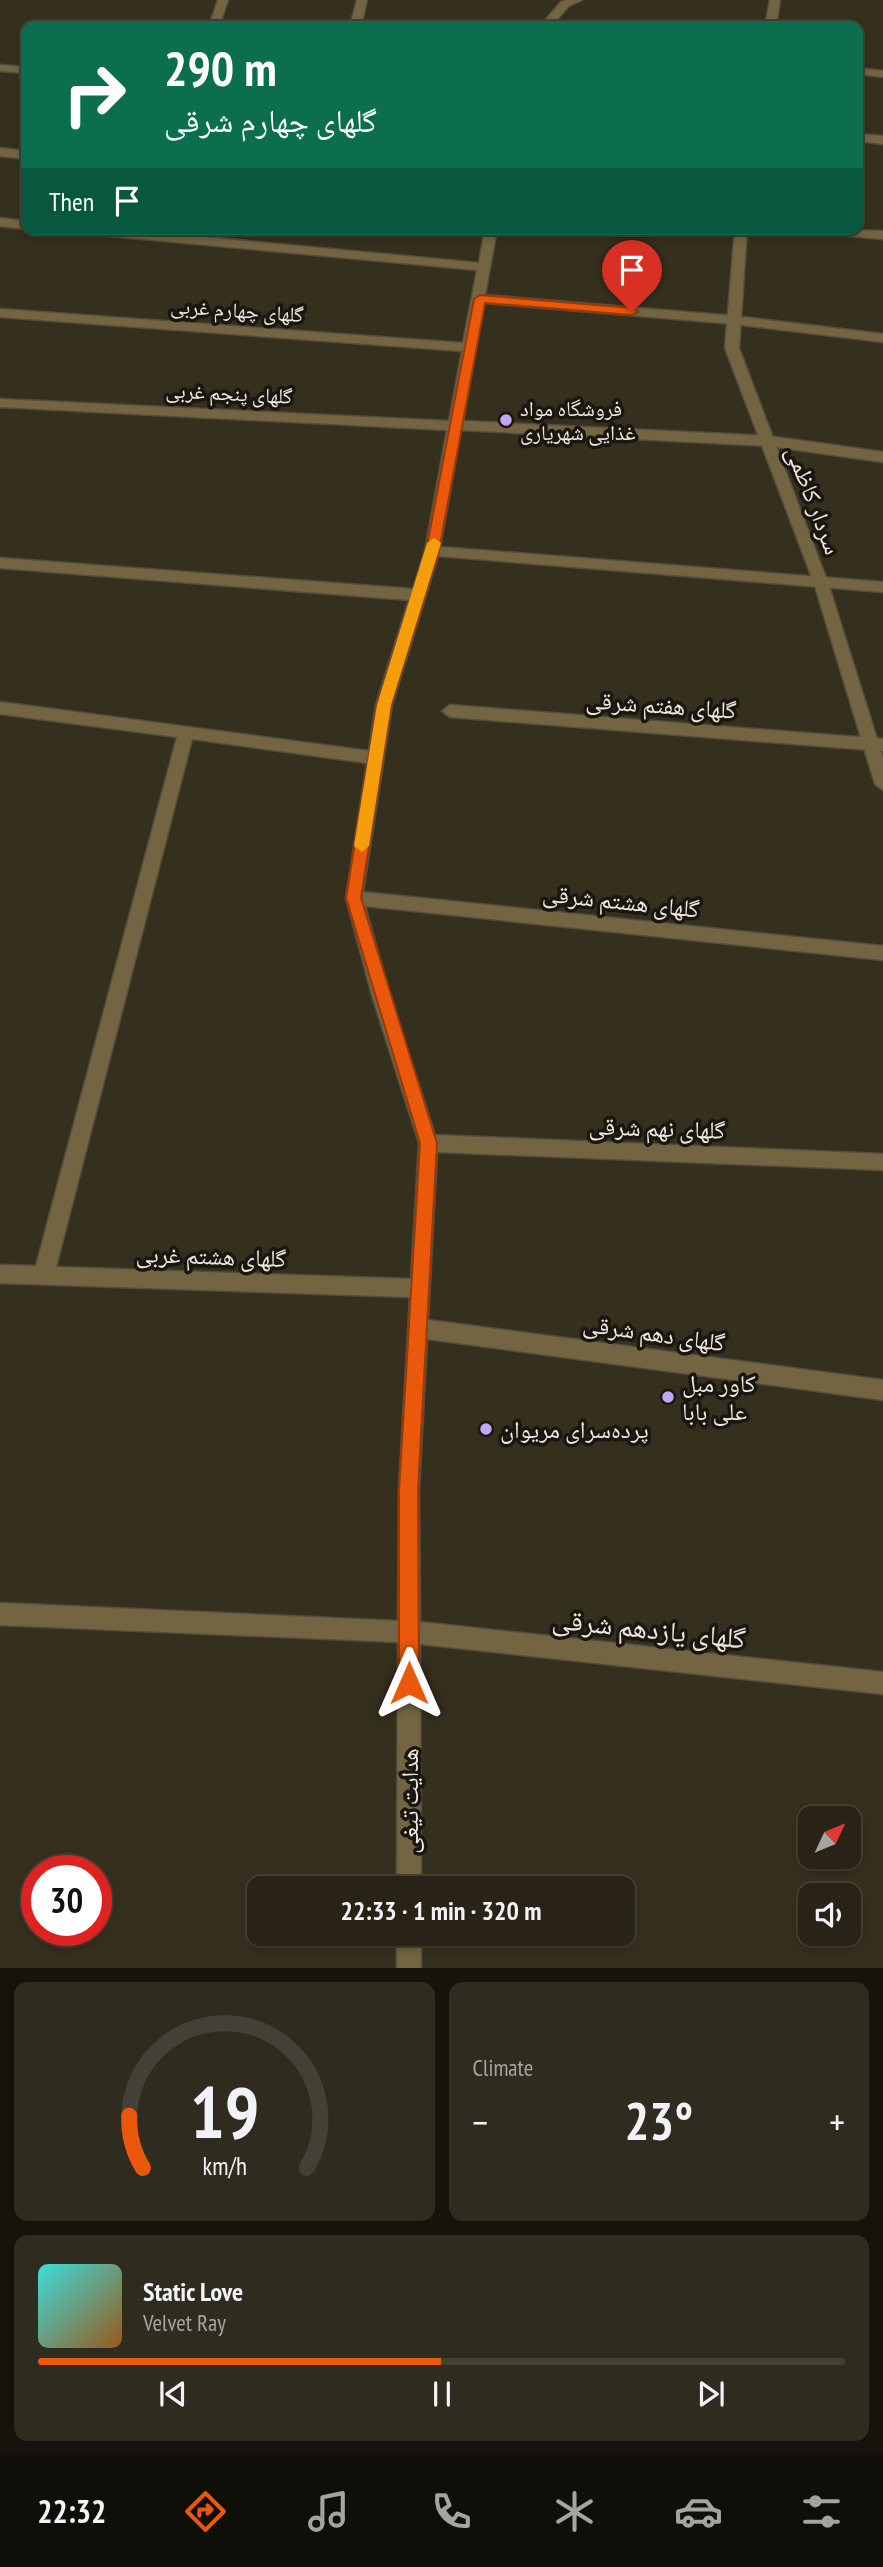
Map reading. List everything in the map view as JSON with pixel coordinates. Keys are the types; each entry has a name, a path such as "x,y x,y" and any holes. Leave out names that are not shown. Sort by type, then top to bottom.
{"street":[{"path":"216,21 223,0"},
{"path":"356,21 362,0"},
{"path":"550,21 565,4 577,0"},
{"path":"772,21 775,0"},
{"path":"0,68 21,69"},
{"path":"863,72 883,74"},
{"path":"863,138 883,140"},
{"path":"0,152 21,154"},
{"path":"0,222 21,224"},
{"path":"863,233 883,235"},
{"path":"141,235 485,267"},
{"name":"هدایت تیغی","path":"409,1876 409,1489 428,1143 354,898 384,705 416,595 432,551 490,235"},
{"name":"سردار کاظمی","path":"741,235 732,348 821,583 876,744 883,784"},
{"path":"480,299 734,320 883,338"},
{"name":"گلهای چهارم غربی","path":"0,313 471,348"},
{"name":"گلهای پنجم غربی","path":"0,403 768,441 883,457"},
{"path":"432,551 883,587"},
{"path":"0,563 416,595"},
{"path":"0,708 376,758"},
{"name":"گلهای هفتم شرقی","path":"450,711 876,744"},
{"path":"44,1274 186,733"},
{"name":"گلهای هشتم شرقی","path":"354,898 883,953"},
{"name":"گلهای نهم شرقی","path":"428,1143 883,1161"},
{"name":"گلهای هشتم غربی","path":"0,1274 420,1288"},
{"name":"گلهای دهم شرقی","path":"418,1328 883,1390"},
{"name":"گلهای یازدهم شرقی","path":"0,1614 409,1632 883,1683"},
{"path":"409,1946 409,1968"}],"slow traffic":[{"path":"362,846 384,705 434,543"}],"place":[{"name":"فروشگاه مواد غذایی شهریاری","path":"506,420"},
{"name":"کاور مبل علی بابا","path":"668,1397"},
{"name":"پرده‌سرای مریوان","path":"486,1429"}],"route":[{"path":"409,1683 409,1489 428,1143 382,999 354,898 384,705 416,595 432,551 480,299 632,312"}]}
